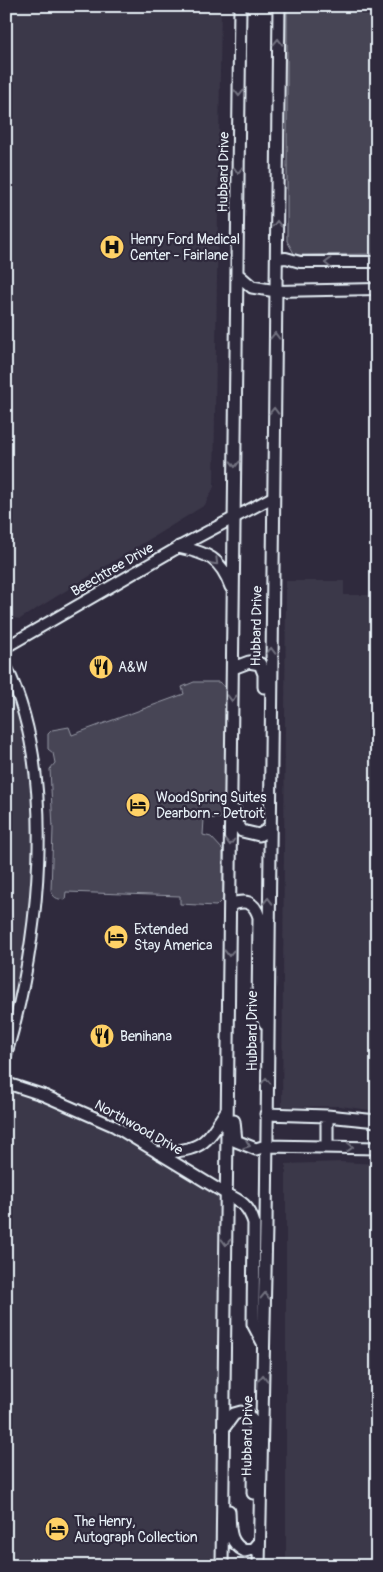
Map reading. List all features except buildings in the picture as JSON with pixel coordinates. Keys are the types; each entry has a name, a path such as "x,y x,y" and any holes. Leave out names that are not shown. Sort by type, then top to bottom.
{"street":[{"name":"Hubbard Drive","path":"222,1566 240,6"},
{"name":"Hubbard Drive","path":"259,1566 264,1345 266,1027 279,6"},
{"path":"276,258 286,258 300,262 377,262"},
{"path":"237,274 252,287 276,291 377,289"},
{"path":"234,518 273,497"},
{"name":"Beechtree Drive","path":"6,647 179,547 234,518"},
{"path":"179,547 200,551 213,558 226,576 233,596"},
{"path":"233,668 249,662 260,664 264,674 263,749 270,764"},
{"path":"6,666 23,705 31,738 36,769 38,821 33,921 18,1010 6,1055"},
{"path":"230,758 236,776 235,821 242,831 247,833 259,835 269,829"},
{"path":"230,905 241,901 249,902 256,909 259,917 258,1008 266,1027"},
{"path":"229,1000 235,1025 234,1131 236,1141 256,1149 266,1146 377,1148"},
{"name":"Northwood Drive","path":"6,1083 82,1111 118,1128 226,1194"},
{"path":"159,1152 187,1150 200,1146 210,1137 227,1110"},
{"path":"266,1114 327,1116 377,1121"},
{"path":"327,1116 327,1147"},
{"path":"226,1194 243,1202 250,1211 254,1222 253,1324 264,1345"},
{"path":"223,1429 234,1414 241,1412 248,1415 254,1423 253,1503 260,1520"},
{"path":"222,1490 228,1507 230,1538 236,1547 245,1551 253,1549 259,1542"}],"shaded area":[{"name":"Henry Ford Medical Center - Fairlane","path":"221,6 214,487 205,505 20,619 6,617 6,7"},
{"path":"287,6 377,6 377,254 295,255 287,241"},
{"path":"286,581 344,581 344,595 377,595 377,1111 340,1106 282,1107"},
{"path":"6,666 31,739 36,886 6,1055"},
{"path":"194,682 219,682 227,689 225,812 220,818 204,819 203,835 211,837 223,850 223,899 216,906 180,904 180,896 66,892 65,900 56,898 51,890 53,829 50,769 55,763 53,753 48,749 48,734 52,730 69,727 72,735 184,694 182,687"},
{"path":"6,1083 82,1111 226,1194 222,1566 6,1566"},
{"path":"341,1162 377,1164 377,1566 286,1566 286,1164"}],"place":[{"name":"Henry Ford Medical Center - Fairlane","path":"112,247"},
{"name":"A&W","path":"101,667"},
{"name":"WoodSpring Suites Dearborn - Detroit","path":"138,805"},
{"name":"Extended Stay America","path":"116,937"},
{"name":"Benihana","path":"102,1036"},
{"name":"The Henry, Autograph Collection","path":"57,1529"}]}
